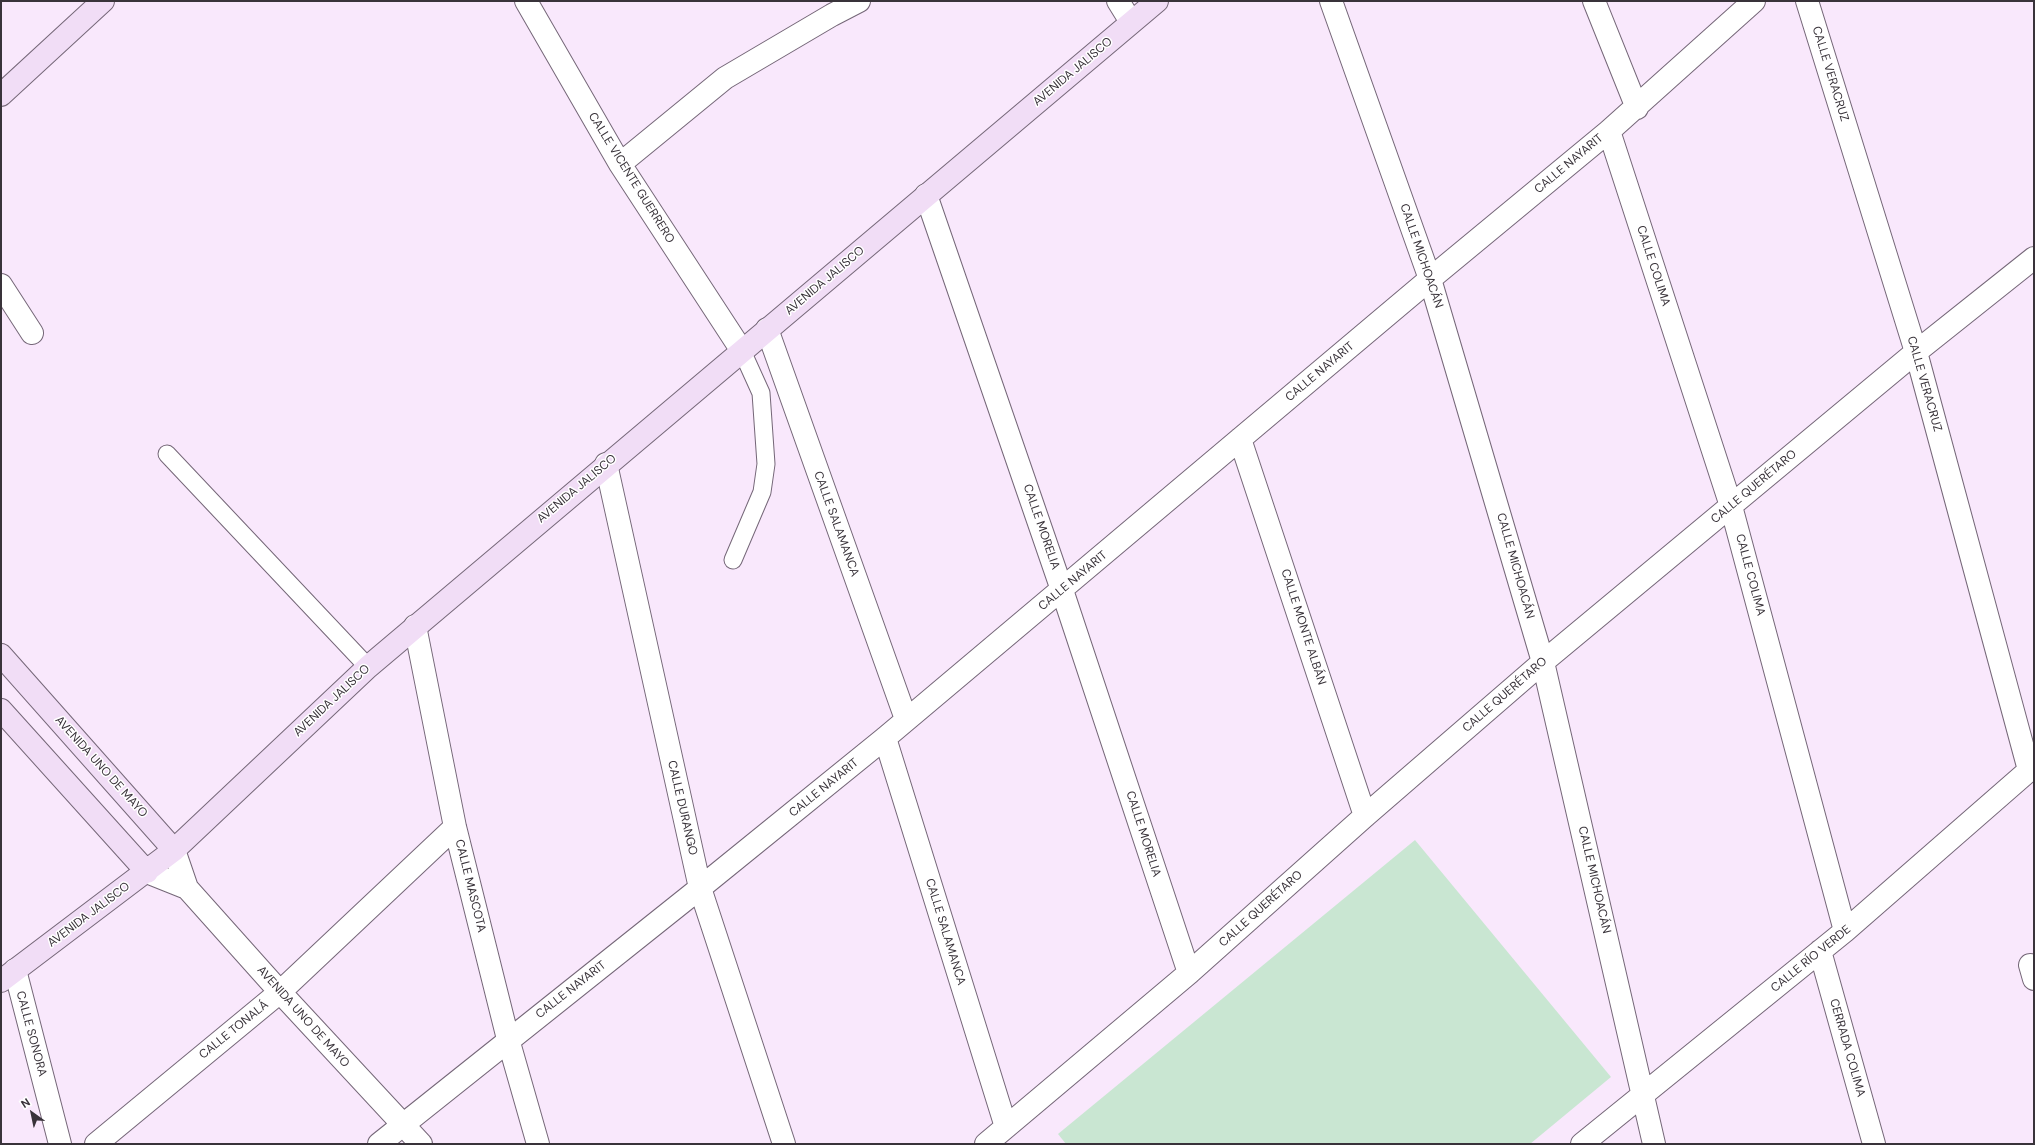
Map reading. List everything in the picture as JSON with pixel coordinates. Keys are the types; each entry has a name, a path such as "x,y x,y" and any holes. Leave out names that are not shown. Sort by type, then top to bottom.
{"main road":[{"path":"1,95 103,1"},
{"name":"AVENIDA JALISCO","path":"8,976 174,850 368,667 415,626 1157,1"},
{"name":"AVENIDA UNO DE MAYO","path":"1,655 174,850"},
{"name":"AVENIDA UNO DE MAYO","path":"1,710 147,872"}],"street":[{"name":"CALLE VICENTE GUERRERO","path":"526,1 620,164 742,351"},
{"path":"620,164 725,78 832,15 859,1"},
{"path":"1118,1 1131,22"},
{"name":"CALLE MICHOACÁN","path":"1331,1 1430,279 1543,662 1654,1144"},
{"path":"1594,1 1637,108"},
{"name":"CALLE NAYARIT","path":"379,1144 508,1039 700,888 884,738 906,718 1062,590 1430,279 1609,132 1754,1"},
{"name":"CALLE VERACRUZ","path":"1807,1 1916,352 2032,768"},
{"name":"CALLE COLIMA","path":"1609,132 1731,506 1845,931"},
{"name":"CALLE MORELIA","path":"926,195 1062,590 1189,973"},
{"name":"CALLE QUERÉTARO","path":"986,1144 1189,973 1365,816 1543,662 1916,352 2034,258"},
{"path":"1,285 32,333"},
{"name":"CALLE SALAMANCA","path":"767,329 906,718"},
{"name":"CALLE MONTE ALBÁN","path":"1240,439 1365,816"},
{"name":"CALLE DURANGO","path":"606,464 700,888 784,1144"},
{"name":"CALLE MASCOTA","path":"415,626 455,827 508,1039 538,1144"},
{"name":"CALLE SALAMANCA","path":"884,738 1006,1127"},
{"name":"CALLE RÍO VERDE","path":"1582,1144 1643,1093 1845,931 2032,768"},
{"name":"CALLE TONALÁ","path":"96,1144 280,992 455,827"},
{"name":"AVENIDA UNO DE MAYO","path":"174,850 187,888 280,992 421,1144"},
{"name":"AVENIDA UNO DE MAYO","path":"147,872 187,888"},
{"name":"CERRADA COLIMA","path":"1820,951 1874,1144"},
{"name":"CALLE SONORA","path":"8,976 60,1144"}],"lane":[{"path":"732,560 762,492 766,464 761,393 742,351"},
{"path":"167,454 368,667"}],"green space":[{"path":"1415,840 1611,1077 1530,1144 1066,1144 1058,1134"}]}
